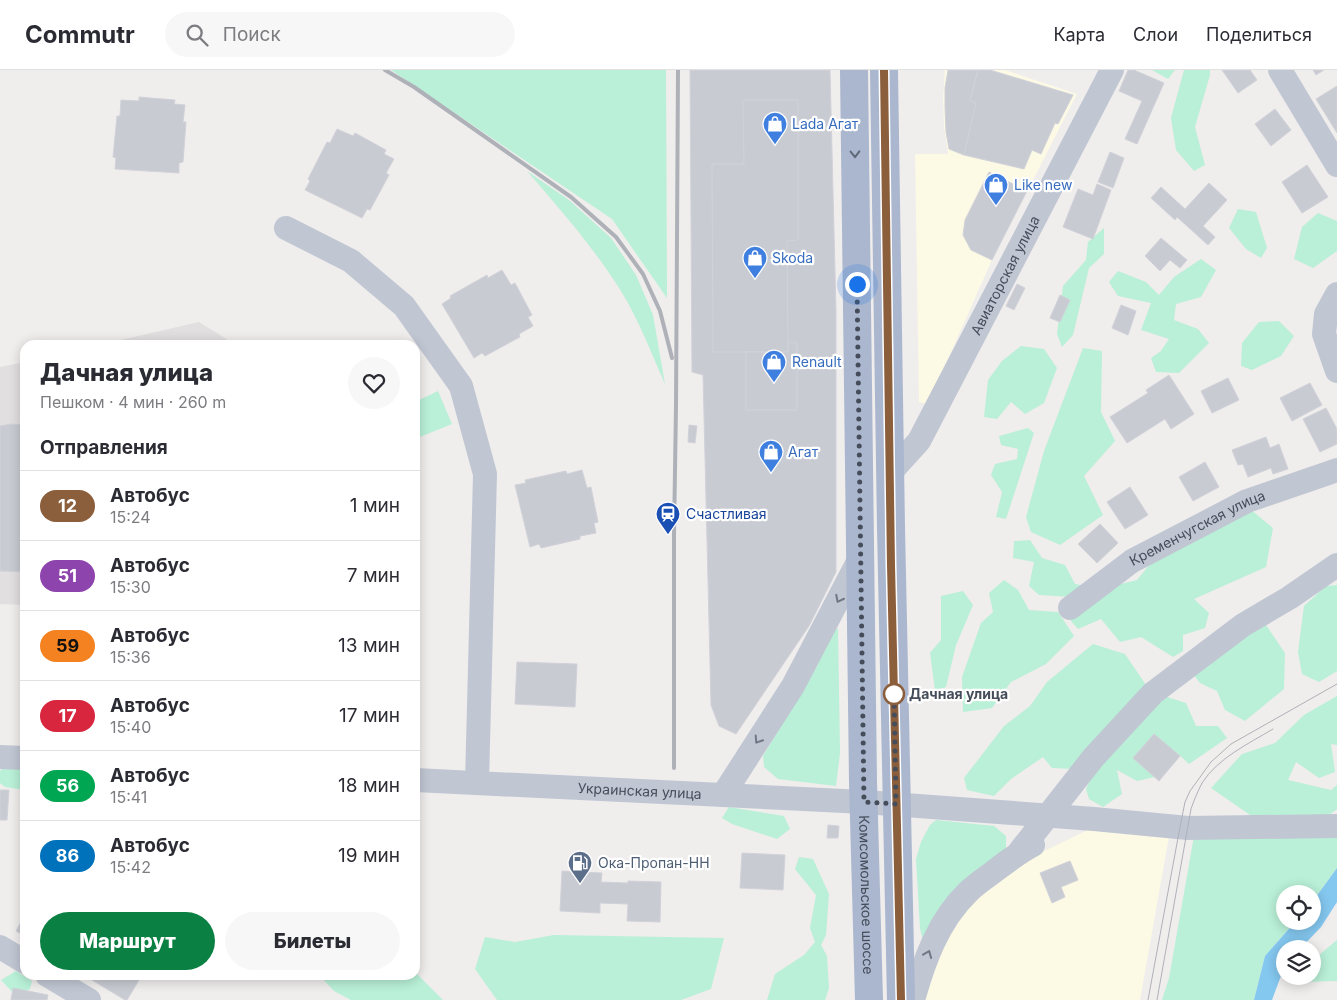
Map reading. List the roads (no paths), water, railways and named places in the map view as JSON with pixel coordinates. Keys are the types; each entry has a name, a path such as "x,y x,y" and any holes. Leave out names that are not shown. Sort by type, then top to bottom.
{"main road":[{"name":"Комсомольское шоссе","path":"854,70 864,802 870,1000"},
{"path":"884,70 901,1000"}],"street":[{"name":"Авиаторская улица","path":"890,473 919,441 1057,172 1112,70"},
{"path":"1280,70 1337,165"},
{"path":"286,228 351,261 404,306 461,386 485,474 477,783"},
{"path":"1337,294 1326,314 1324,334 1337,371"},
{"name":"Кременчугская улица","path":"1070,608 1132,561 1247,501 1337,470"},
{"path":"723,795 793,686 861,556"},
{"path":"913,1000 929,951 938,932 954,908 969,892 1020,851 1093,758 1153,693 1243,625 1289,598 1337,565"},
{"path":"0,757 20,758"},
{"name":"Украинская улица","path":"420,780 864,802 1188,828 1337,826"},
{"path":"1010,813 1019,822 1024,831 1024,840 1020,851"},
{"path":"1020,851 1066,829 1094,819"},
{"path":"0,948 20,959"},
{"path":"55,980 89,1000"}],"water":[{"path":"1337,868 1337,902 1321,927 1321,890"},
{"path":"1288,930 1318,930 1309,940 1279,940"},
{"path":"1276,944 1276,985 1278,985 1272,1000 1254,1000 1265,956"}],"tram line":[{"path":"1148,1000 1185,802 1190,791 1211,762 1231,744 1337,684"},
{"path":"1157,1000 1191,809 1196,796 1202,783 1216,766 1234,752 1273,729"}],"railway":[{"path":"385,70 414,87 571,197 616,237 643,274 660,311 672,358"},
{"path":"674,768 678,70"}],"place":[{"name":"Lada Агат","path":"775,145"},
{"name":"Like new","path":"996,206"},
{"name":"Skoda","path":"755,279"},
{"name":"Renault","path":"774,383"},
{"name":"Агат","path":"771,473"},
{"name":"Счастливая","path":"668,535"},
{"name":"Дачная улица","path":"894,694"},
{"name":"Ока-Пропан-НН","path":"580,884"}]}
